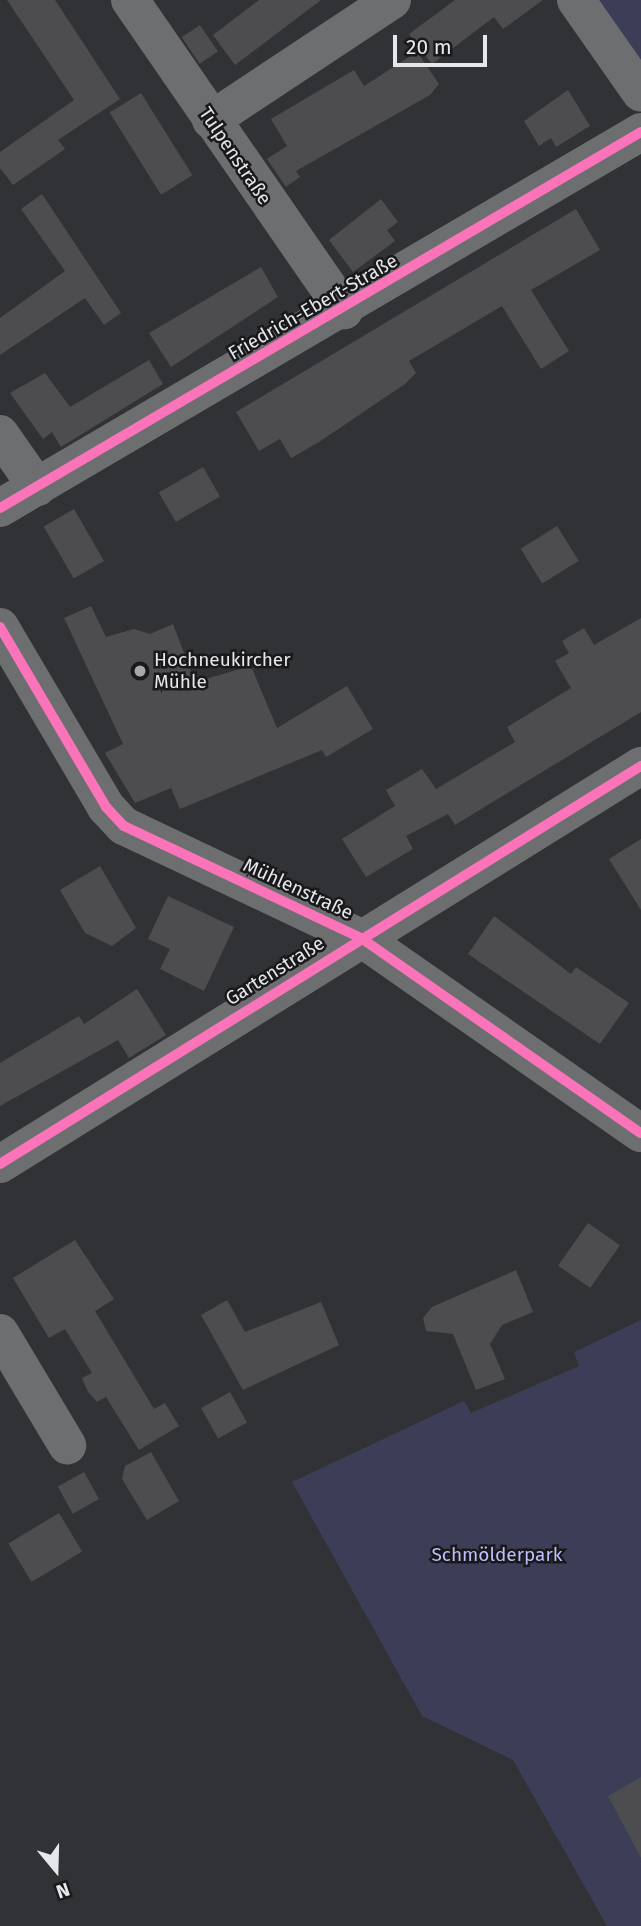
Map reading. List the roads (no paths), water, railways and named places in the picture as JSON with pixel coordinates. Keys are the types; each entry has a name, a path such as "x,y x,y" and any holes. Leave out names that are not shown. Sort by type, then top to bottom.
{"street":[{"name":"Tulpenstraße","path":"130,0 344,310"},
{"path":"211,120 392,0"},
{"path":"576,0 641,93"},
{"name":"Friedrich-Ebert-Straße","path":"0,508 344,310 641,132"},
{"path":"0,434 37,487"},
{"name":"Mühlenstraße","path":"3,640 117,820 361,938 641,1133"},
{"name":"Gartenstraße","path":"0,1164 641,766"},
{"path":"0,1333 67,1445"}],"place":[{"name":"Hochneukircher Mühle","path":"140,671"}],"park label":[{"name":"Schmölderpark","path":"497,1555"}]}
